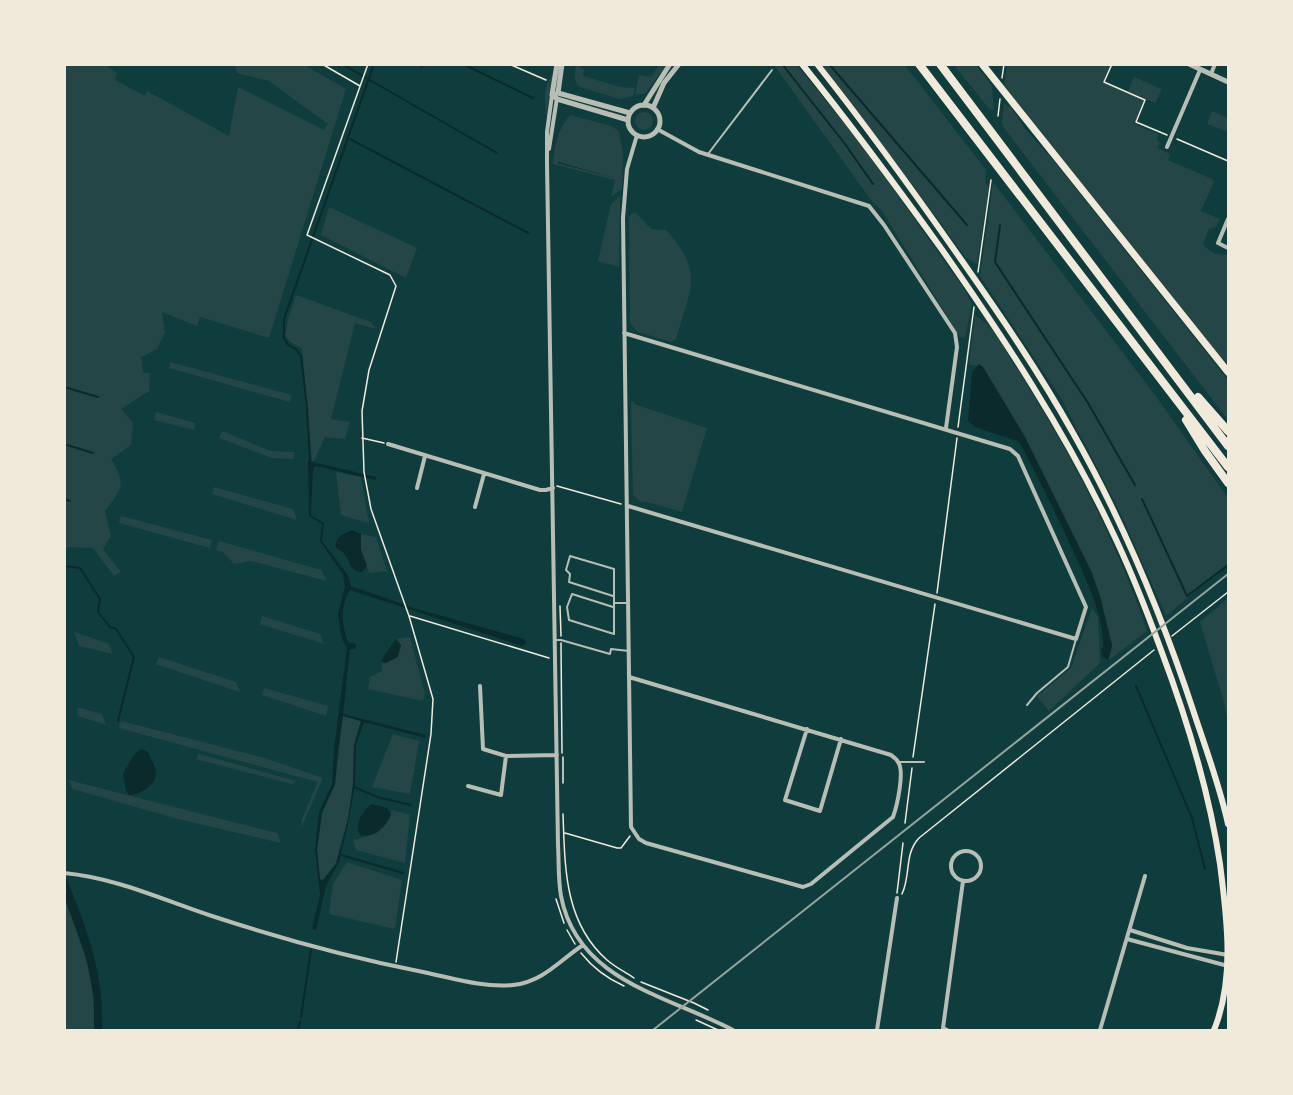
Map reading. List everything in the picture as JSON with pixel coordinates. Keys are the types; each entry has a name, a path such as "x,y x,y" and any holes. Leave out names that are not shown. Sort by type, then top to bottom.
{"highway":[{"path":"919,64 1228,467"},
{"path":"940,64 1228,446"},
{"path":"1170,367 1228,431"},
{"path":"1167,388 1205,451 1228,483"}],"main road":[{"path":"802,64 878,160 1020,364 1076,460 1112,530 1145,607 1182,709 1207,795 1216,841 1224,891 1228,966 1224,999 1214,1030"},
{"path":"817,64 906,181 968,270 1017,341 1074,435 1105,494 1154,600 1221,790 1228,824"},
{"path":"982,64 1228,372"}],"street":[{"path":"556,96 557,64"},
{"path":"562,64 547,132 558,640 558,831 561,896 573,928 583,945 602,966 615,975 733,1030"},
{"path":"644,105 670,64"},
{"path":"653,108 664,83 679,64"},
{"path":"1188,64 1228,82"},
{"path":"1211,74 1215,64"},
{"path":"1167,147 1200,70"},
{"path":"556,96 630,113"},
{"path":"556,96 628,120"},
{"path":"644,105 653,108 659,118 657,129 650,135 637,135 631,130 628,120 630,113 635,108 644,105"},
{"path":"657,129 699,152 868,206 884,225 957,338 946,428"},
{"path":"629,678 891,755 899,762 901,771 893,817 812,884 803,887 646,843 634,834 629,678 624,202 627,169 637,135"},
{"path":"1228,219 1218,243 1228,248"},
{"path":"624,333 1011,449 1018,456 1086,607 1076,639 628,506"},
{"path":"388,444 543,490 553,488"},
{"path":"417,488 425,456"},
{"path":"475,507 484,474"},
{"path":"480,686 483,749 506,756 557,755"},
{"path":"807,729 785,800 820,811 841,739"},
{"path":"468,786 501,795 506,756"},
{"path":"968,851 978,857 981,868 975,878 963,881 954,875 951,868 952,860 961,852 968,851"},
{"path":"65,873 105,879 243,926 326,950 483,984 514,984 544,975 583,945"},
{"path":"1100,1030 1145,876"},
{"path":"947,1030 943,1028 963,881"},
{"path":"877,1030 897,898"},
{"path":"1130,930 1187,948 1228,955"},
{"path":"1127,939 1228,966"}],"lane":[{"path":"708,154 772,70"},
{"path":"614,596 569,582 570,574 566,570 570,556 614,569 614,596 613,605 614,634 569,620 567,607 572,594 613,605 629,603"},
{"path":"1027,705 1037,693 1068,667 1076,639"},
{"path":"558,640 610,654 611,649 629,651"},
{"path":"899,762 924,762"}],"path":[{"path":"322,64 360,86"},
{"path":"368,64 307,235 390,275 396,286 369,370 362,411 364,472 371,509 409,616 433,699 431,737 396,967"},
{"path":"509,64 546,80"},
{"path":"1002,78 1004,64"},
{"path":"1112,64 1104,82 1146,100 1136,122 1228,161"},
{"path":"998,116 1000,98"},
{"path":"978,273 991,180"},
{"path":"905,823 974,307"},
{"path":"362,438 388,444"},
{"path":"553,488 559,486 628,506"},
{"path":"1167,640 1228,592"},
{"path":"560,606 558,640 563,790"},
{"path":"409,616 549,658 549,649"},
{"path":"897,898 903,893 911,850 919,838 1158,647"},
{"path":"563,812 566,880 581,929 589,941 609,962 636,980 708,1010"},
{"path":"558,831 617,848 621,848 628,837 634,834"},
{"path":"897,898 903,843"},
{"path":"556,890 556,901 561,918 577,949 592,966 609,979 630,989"},
{"path":"689,1016 718,1030"}],"shaded area":[{"path":"65,64 105,65 117,73 115,80 145,96 147,91 229,136 238,87 324,130 328,124 269,81 237,73 235,65 304,65 346,89 269,338 200,317 197,326 162,312 165,333 157,349 140,358 143,373 150,373 149,391 121,409 133,423 131,445 111,459 119,475 120,486 116,497 105,511 111,536 103,549 121,572 114,576 93,548 65,547"},
{"path":"576,65 581,65 580,68 584,69 583,76 620,87 635,88 633,96 619,99 580,87 575,79"},
{"path":"659,65 666,65 646,93 635,95 639,75 651,77"},
{"path":"774,65 797,65 865,149 962,286 972,304 965,338 960,337 882,211 871,200"},
{"path":"821,65 904,65 915,78 986,170 985,182 989,187 977,264 965,257"},
{"path":"954,65 976,65 992,86 994,111 990,110"},
{"path":"1007,65 1111,65 1103,82 1144,100 1134,124 1158,134 1157,139 1160,143 1157,148 1170,154 1168,160 1212,179 1214,182 1201,211 1220,219 1216,227 1209,229 1203,244 1214,253 1228,254 1228,367 1004,85"},
{"path":"553,75 546,117 546,89"},
{"path":"1134,77 1162,89 1155,103 1128,91"},
{"path":"1004,103 1011,107 1025,129 1054,161 1228,380 1228,420 1004,128 1002,122"},
{"path":"1212,111 1228,118 1228,132 1207,124"},
{"path":"644,112 650,115 653,121 650,127 644,130 638,127 635,121 638,115"},
{"path":"570,115 612,126 619,132 623,154 622,189 611,197 615,180 553,164 557,138"},
{"path":"558,162 618,179 558,163"},
{"path":"993,182 1155,395 1228,498 1228,564 1166,616 1120,512 1061,398 980,276"},
{"path":"620,196 619,267 598,261 611,204"},
{"path":"329,207 417,248 406,278 321,235"},
{"path":"635,212 651,229 666,230 686,258 690,270 691,282 686,307 676,339 671,342 638,332 630,323 629,216"},
{"path":"296,295 371,322 376,329 355,323 331,419 350,422 345,439 325,437 314,461 312,461 302,348 290,342 285,335"},
{"path":"975,316 986,323 996,336 1070,458 1104,526 1134,596 1147,631 1109,660 1112,645 1100,596 1091,571 1025,437 983,367 969,365"},
{"path":"170,362 292,395 290,402 169,368"},
{"path":"979,364 1025,437 1091,571 1100,596 1112,646 1108,660 1102,656 1101,624 1090,589 1021,445 1018,441 975,427 968,421 972,372"},
{"path":"634,401 634,404 707,428 682,512 644,501 642,503 633,495 631,402"},
{"path":"156,412 195,423 194,430 154,420"},
{"path":"222,431 271,451 294,452 294,459 272,458 219,438"},
{"path":"308,461 377,477 375,480 316,466 313,468 311,515 324,523 322,541 347,574 351,586 417,609 524,639 526,643 522,646 350,590 344,603 343,622 348,642 356,644 355,649 350,649 343,714 426,735 425,738 364,722 356,745 355,785 349,819 339,862 326,886 316,930 312,929 320,895 315,849 319,812 332,784 334,749 347,649 341,636 338,614 345,587 343,575 320,541 322,524 309,516","holes":["343,716 361,721 354,745 353,785 348,819 336,864 323,880 320,879 317,849 322,813 335,784"]},
{"path":"336,472 361,477 369,523 341,515"},
{"path":"214,487 293,509 297,520 212,494"},
{"path":"121,516 212,540 210,548 119,523"},
{"path":"352,530 361,534 361,550 367,566 362,572 353,569 345,555 336,548 340,536"},
{"path":"361,534 376,537 387,571 369,573 361,550"},
{"path":"219,541 321,570 327,581 251,561 234,564 223,552 216,550"},
{"path":"1228,598 1228,726 1225,706 1200,622"},
{"path":"1092,608 1098,617 1100,663 1049,711 1037,696 1071,668"},
{"path":"262,616 320,634 324,644 260,624"},
{"path":"74,632 109,644 113,654 79,646"},
{"path":"410,637 425,694 423,701 368,689 370,677 382,671 382,662 386,663 401,645 396,639"},
{"path":"396,639 401,645 398,657 386,663 382,662 382,659"},
{"path":"159,657 236,682 240,692 156,664"},
{"path":"264,688 328,706 326,716 262,695"},
{"path":"77,707 102,714 106,725 78,716"},
{"path":"343,716 361,721 354,745 353,785 348,819 336,863 323,880 320,880 317,849 322,813 335,784"},
{"path":"121,721 265,758 323,778 301,828 302,819 318,782 119,728"},
{"path":"393,734 419,741 410,794 372,787"},
{"path":"142,749 148,752 156,770 155,779 144,790 129,795 123,774 133,756"},
{"path":"199,754 296,781 292,784 196,759"},
{"path":"68,780 277,833 281,843 178,819 73,789"},
{"path":"371,804 387,808 391,815 386,824 375,834 360,835 358,827 360,818"},
{"path":"392,810 410,815 405,863 356,850 353,840 378,831 387,823"},
{"path":"347,862 402,880 395,929 329,914 333,884"},
{"path":"65,875 87,932 97,970 102,1030 94,1030 94,999 87,961 65,898"},
{"path":"64,898 87,963 93,995 94,1030 65,1030"}],"waterway":[{"path":"342,64 497,153"},
{"path":"310,461 301,356 296,349 288,345 284,338 284,319 374,64"},
{"path":"418,64 422,67"},
{"path":"463,64 533,98"},
{"path":"782,64 845,144 873,184"},
{"path":"829,64 967,225"},
{"path":"350,139 528,233"},
{"path":"1000,225 995,262 1088,403 1135,485"},
{"path":"64,387 98,397"},
{"path":"64,444 93,453"},
{"path":"64,499 70,501"},
{"path":"1142,499 1187,596 1228,565"},
{"path":"64,566 80,568 100,599 98,612 110,627 116,629 134,657 118,721"},
{"path":"1136,686 1192,818 1205,869"},
{"path":"354,787 377,797 411,805"},
{"path":"341,855 403,873"},
{"path":"301,1017 311,950"},
{"path":"298,1030 300,1022"}],"railway":[{"path":"653,1030 1228,574"}]}
